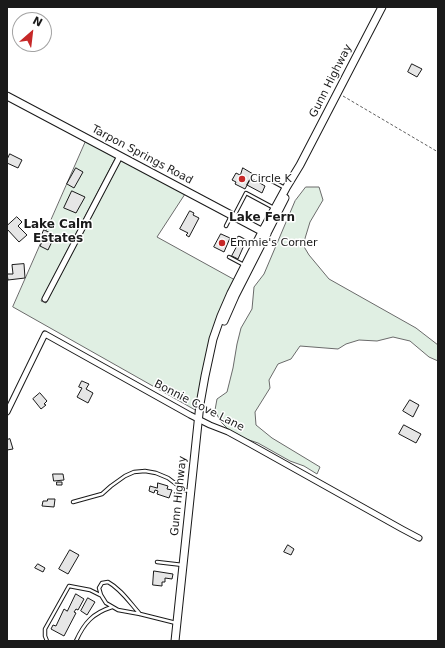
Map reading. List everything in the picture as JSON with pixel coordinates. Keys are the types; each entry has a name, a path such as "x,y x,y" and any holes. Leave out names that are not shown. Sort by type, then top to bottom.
{"main road":[{"name":"Gunn Highway","path":"175,641 198,420 213,339 221,316 245,265 289,190 300,165 382,7"},
{"name":"Tarpon Springs Road","path":"7,96 265,233"},
{"name":"Gunn Highway","path":"210,353 275,208 300,165"}],"street":[{"path":"45,299 120,156"},
{"name":"Bonnie Cove Lane","path":"7,412 44,334 198,420 228,432 419,538"}],"lane":[{"path":"272,180 286,188"},
{"path":"226,226 246,193 275,208"},
{"path":"239,238 255,246"},
{"path":"229,257 245,265"},
{"path":"73,502 102,494 125,476 134,472 145,471 156,473 168,478 184,490 191,491"},
{"path":"157,562 183,565"},
{"path":"140,614 114,585 108,582 102,583 99,588 101,595 106,603 118,610 177,623"},
{"path":"47,641 45,629 69,586 90,590 101,595"},
{"path":"76,641 90,618 113,607"}],"path":[{"path":"337,93 348,98 438,152"}],"green space":[{"path":"86,141 116,157 41,301 46,303 121,160 185,194 157,237 235,280 228,292 197,411 13,307"},
{"path":"306,187 319,187 323,200 310,222 303,245 309,255 329,279 416,328 438,345 438,361 429,357 410,341 393,337 377,341 359,340 346,344 338,349 300,346 291,359 278,364 269,380 270,388 255,412 256,425 272,438 320,467 317,474 258,443 234,435 220,421 215,410 217,399 227,392 241,328 252,309 254,287 264,274 295,201"}],"building":[{"path":"412,64 422,69 417,77 408,72"},
{"path":"10,154 22,160 18,168 7,163"},
{"path":"76,168 83,172 74,188 67,184"},
{"name":"Circle K","path":"243,168 253,174 245,189 235,184 236,182 232,180 236,173 240,175"},
{"path":"251,178 265,186 262,193 247,185"},
{"path":"72,191 85,197 76,213 64,208"},
{"path":"190,211 194,213 193,215 199,218 189,237 186,235 188,233 180,229"},
{"path":"17,217 22,222 18,226 27,235 19,242 7,229 7,226"},
{"path":"44,230 55,235 48,250 40,246 44,238 41,237"},
{"name":"Emmie's Corner","path":"221,234 230,238 224,252 214,247"},
{"path":"240,241 245,243 238,259 232,256"},
{"path":"24,264 25,278 8,280 7,274 13,274 12,265"},
{"path":"82,381 89,384 86,389 93,393 88,403 77,397 82,388 79,387"},
{"path":"40,393 47,401 44,404 46,405 41,409 33,399"},
{"path":"410,400 419,405 413,417 403,411"},
{"path":"404,425 421,434 416,443 399,434"},
{"path":"10,439 13,449 7,450 7,440"},
{"path":"53,474 63,474 64,480 54,481"},
{"path":"57,482 62,482 62,485 57,485"},
{"path":"158,483 168,486 167,489 172,490 169,498 157,494 158,491 155,490 154,493 149,491 150,486 157,488"},
{"path":"48,499 55,499 54,507 42,506 43,501 47,501"},
{"path":"288,545 294,549 291,555 284,552"},
{"path":"70,550 79,555 68,574 59,569"},
{"path":"38,564 45,568 43,572 35,568"},
{"path":"154,571 173,574 172,579 165,578 165,582 162,582 162,586 153,585"},
{"path":"76,594 84,599 78,610 76,609 74,612 76,613 64,636 51,629 53,625 56,626 64,609 67,611"},
{"path":"88,598 95,602 87,615 81,611"}],"place":[{"name":"Circle K","path":"242,179"},
{"name":"Emmie's Corner","path":"222,243"}],"district":[{"name":"Lake Fern","path":"262,218"},
{"name":"Lake Calm Estates","path":"58,232"}]}
